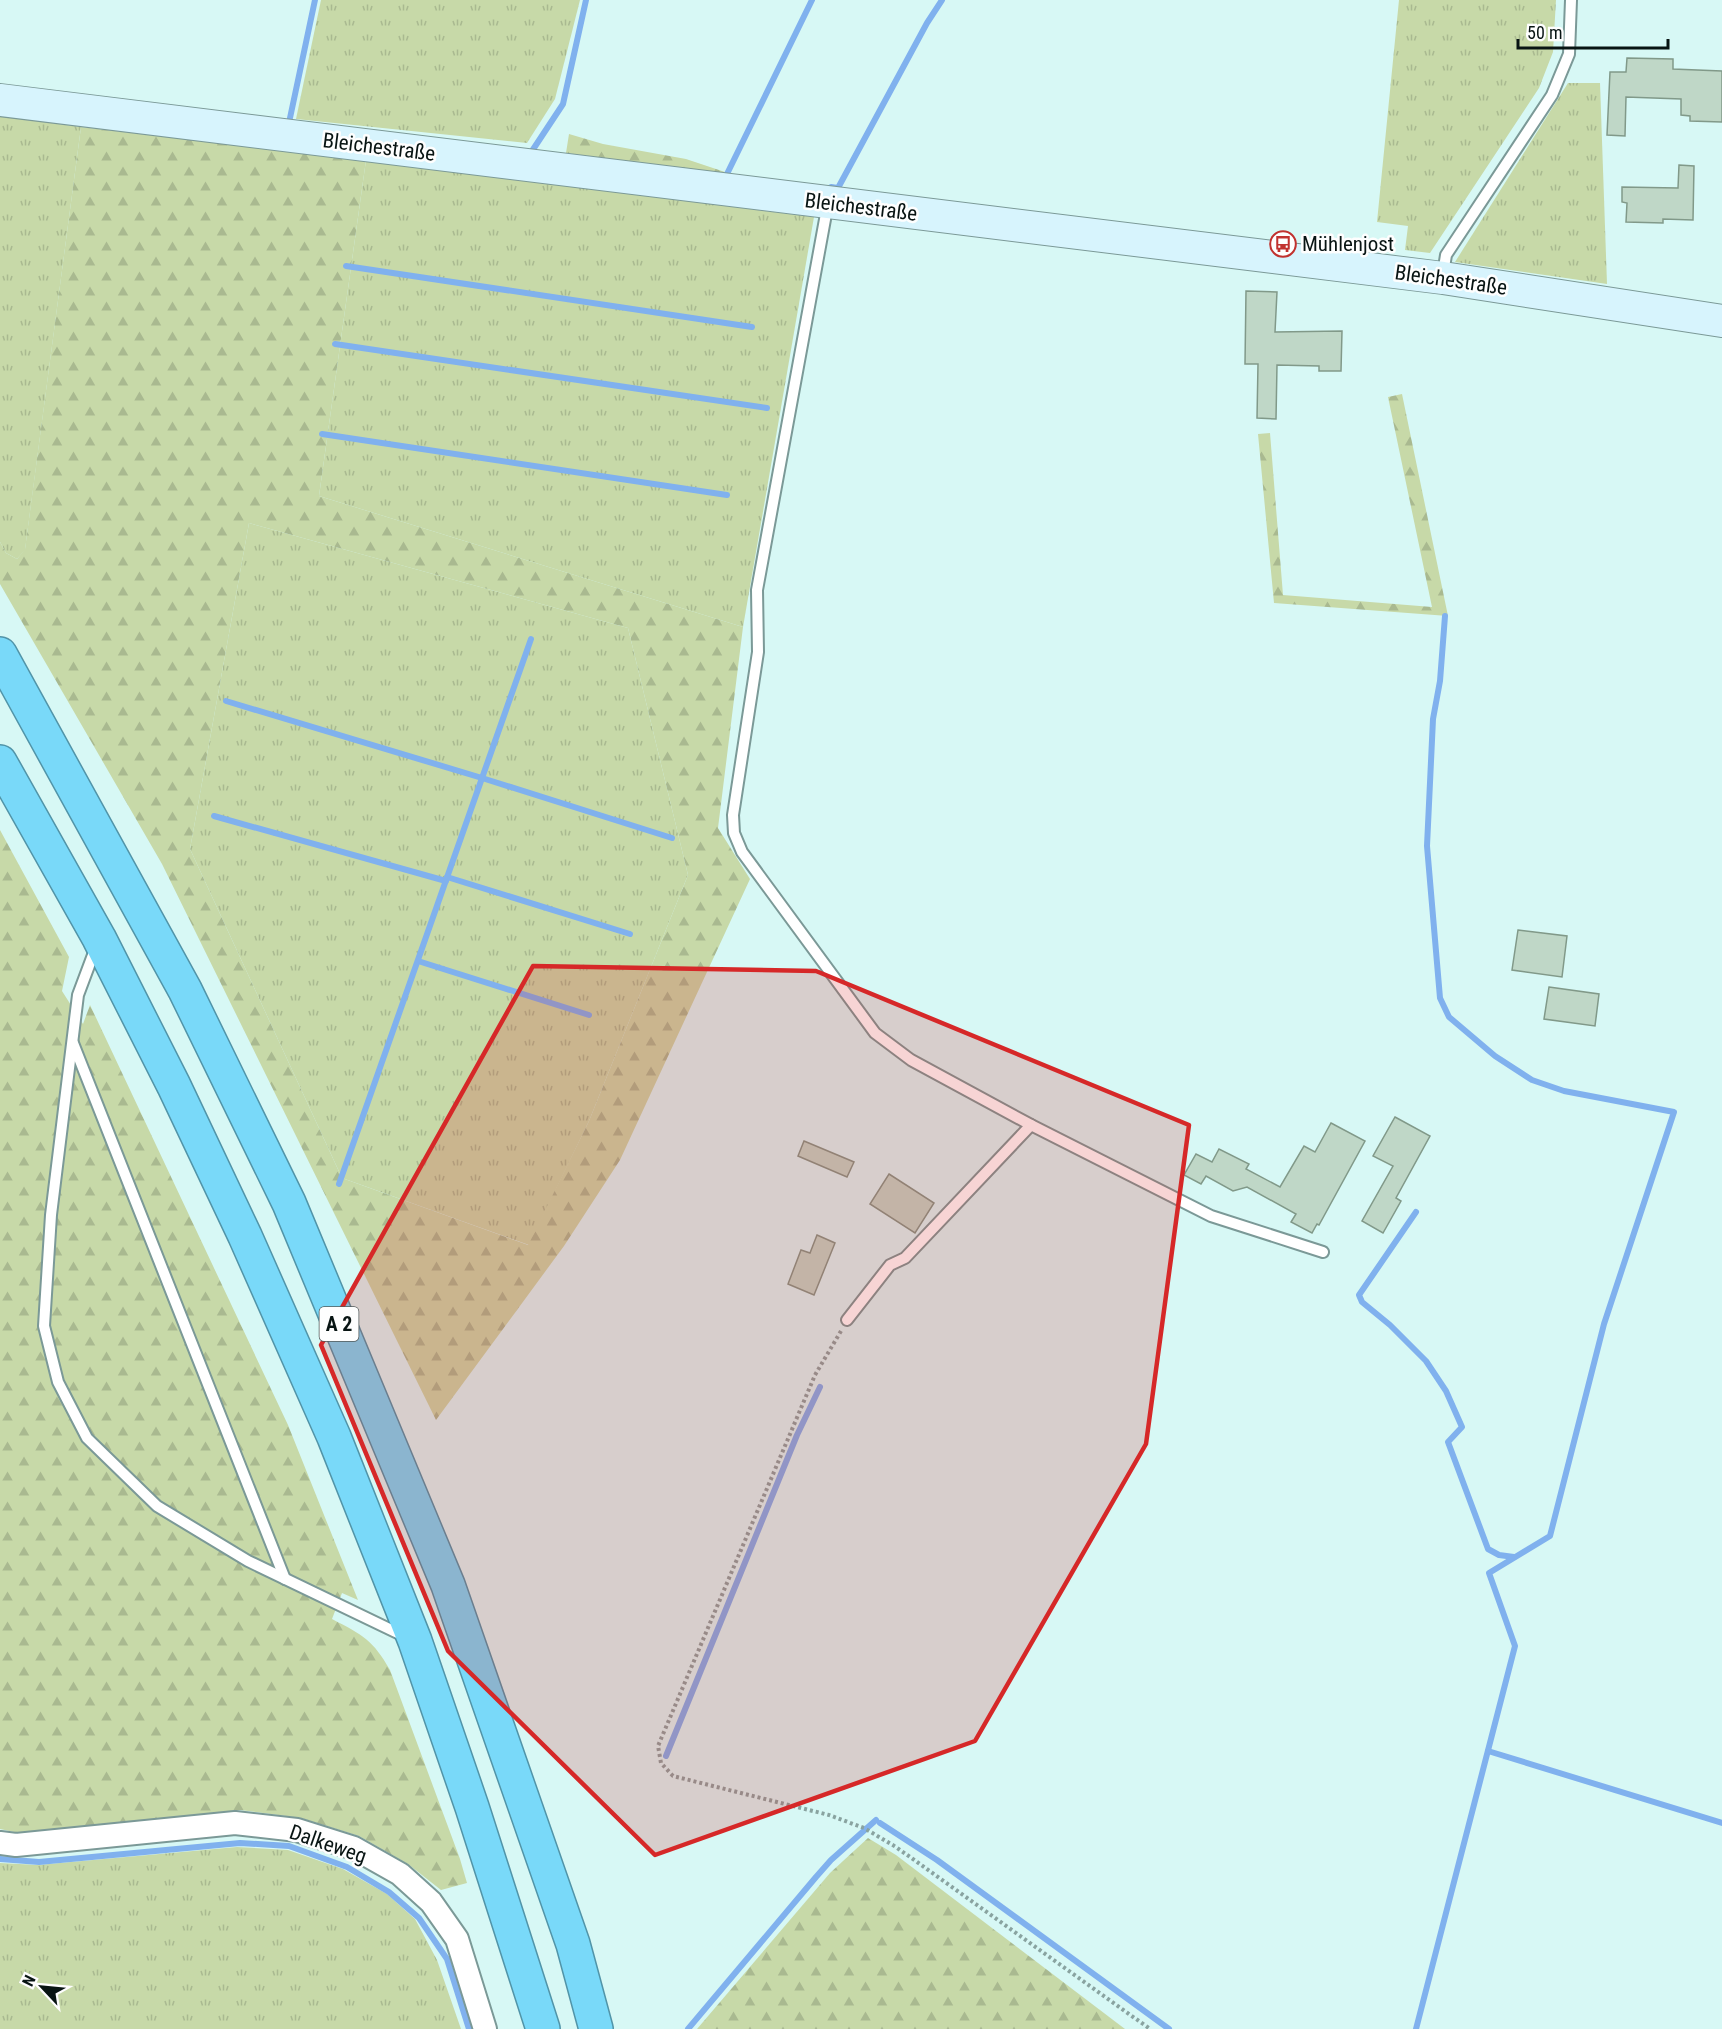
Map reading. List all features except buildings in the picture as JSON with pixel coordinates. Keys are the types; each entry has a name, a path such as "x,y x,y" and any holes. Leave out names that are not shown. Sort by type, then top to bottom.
{"highway":[{"name":"A 2","path":"0,654 185,990 289,1203 448,1585 573,1944 596,2029"},
{"name":"A 2","path":"0,762 99,938 174,1086 245,1236 334,1437 415,1641 472,1807 543,2029"}],"street":[{"name":"Bleichestraße","path":"0,100 1443,278 1722,321"},
{"name":"Dalkeweg","path":"0,1843 16,1845 236,1823 297,1830 354,1848 400,1874 431,1902 457,1939 485,2029"}],"lane":[{"path":"1443,278 1446,255 1552,95 1569,54 1571,0"},
{"path":"828,203 757,590 758,652 733,815 734,833 742,852 875,1033 911,1060 1031,1125 1211,1216 1323,1252"},
{"path":"99,938 78,995 51,1215 44,1326 58,1383 87,1437 158,1506 248,1561 415,1641"},
{"path":"72,1040 285,1579"},
{"path":"847,1320 890,1265 905,1258 1031,1125"}],"path":[{"path":"847,1320 815,1375 658,1746 661,1763 673,1776 829,1815 864,1828 896,1847 1150,2029"}],"highlighted area":[{"path":"533,966 816,971 1189,1125 1146,1444 975,1741 655,1855 448,1651 321,1345"}],"green space":[{"path":"321,0 580,0 555,99 527,143 296,119"},
{"path":"1399,0 1556,0 1553,52 1539,88 1430,253 1405,250 1408,226 1377,222"},
{"path":"1568,83 1600,83 1607,284 1455,262"},
{"path":"0,116 81,127 25,550 17,559 6,553 0,542"},
{"path":"81,127 366,160 319,496 743,627 718,828 750,879 620,1160 564,1246 436,1420 162,864 0,584 0,542 6,553 17,559 25,549","holes":["249,523 628,628 688,875 589,1121 528,1245 342,1178 190,849"]},
{"path":"569,134 603,144 686,159 725,172 724,174 566,153"},
{"path":"366,160 814,217 743,627 319,496"},
{"path":"1402,394 1448,616 1274,603 1258,434 1270,433 1283,595 1432,607 1388,397"},
{"path":"249,523 628,628 688,875 589,1121 529,1245 342,1178 190,849"},
{"path":"0,830 69,957 62,991 83,1024 90,1005 288,1425 358,1600 342,1593 332,1619 366,1639 390,1670 467,1883 441,1890 408,1864 359,1836 301,1818 240,1810 19,1833 0,1829"},
{"path":"868,1838 896,1855 1125,2029 697,2029 830,1873"},
{"path":"237,1847 288,1850 343,1869 387,1894 415,1919 437,1960 461,2029 0,2029 0,1863 38,1865"}],"waterway":[{"path":"290,118 315,0"},
{"path":"532,151 563,104 586,0"},
{"path":"726,176 812,0"},
{"path":"831,187 838,188 927,23 942,0"},
{"path":"346,266 752,327"},
{"path":"335,344 767,408"},
{"path":"322,434 727,495"},
{"path":"1416,2029 1515,1646 1489,1573 1550,1536 1604,1324 1674,1112 1564,1091 1532,1080 1495,1056 1449,1017 1440,998 1427,846 1433,719 1440,681 1445,616"},
{"path":"339,1184 531,639"},
{"path":"226,701 672,838"},
{"path":"214,816 446,881"},
{"path":"447,877 630,934"},
{"path":"418,961 589,1015"},
{"path":"1416,1212 1359,1295 1362,1302 1390,1325 1426,1361 1446,1391 1462,1427 1448,1442 1488,1549 1499,1555 1514,1557"},
{"path":"666,1756 797,1435 820,1387"},
{"path":"1488,1751 1722,1823"},
{"path":"688,2029 831,1860 876,1820"},
{"path":"880,1823 937,1860 1169,2029"},
{"path":"0,1859 39,1862 240,1843 289,1846 347,1867 389,1892 419,1918 447,1959 469,2029"}],"place":[{"name":"Mühlenjost","path":"1283,244"}]}
